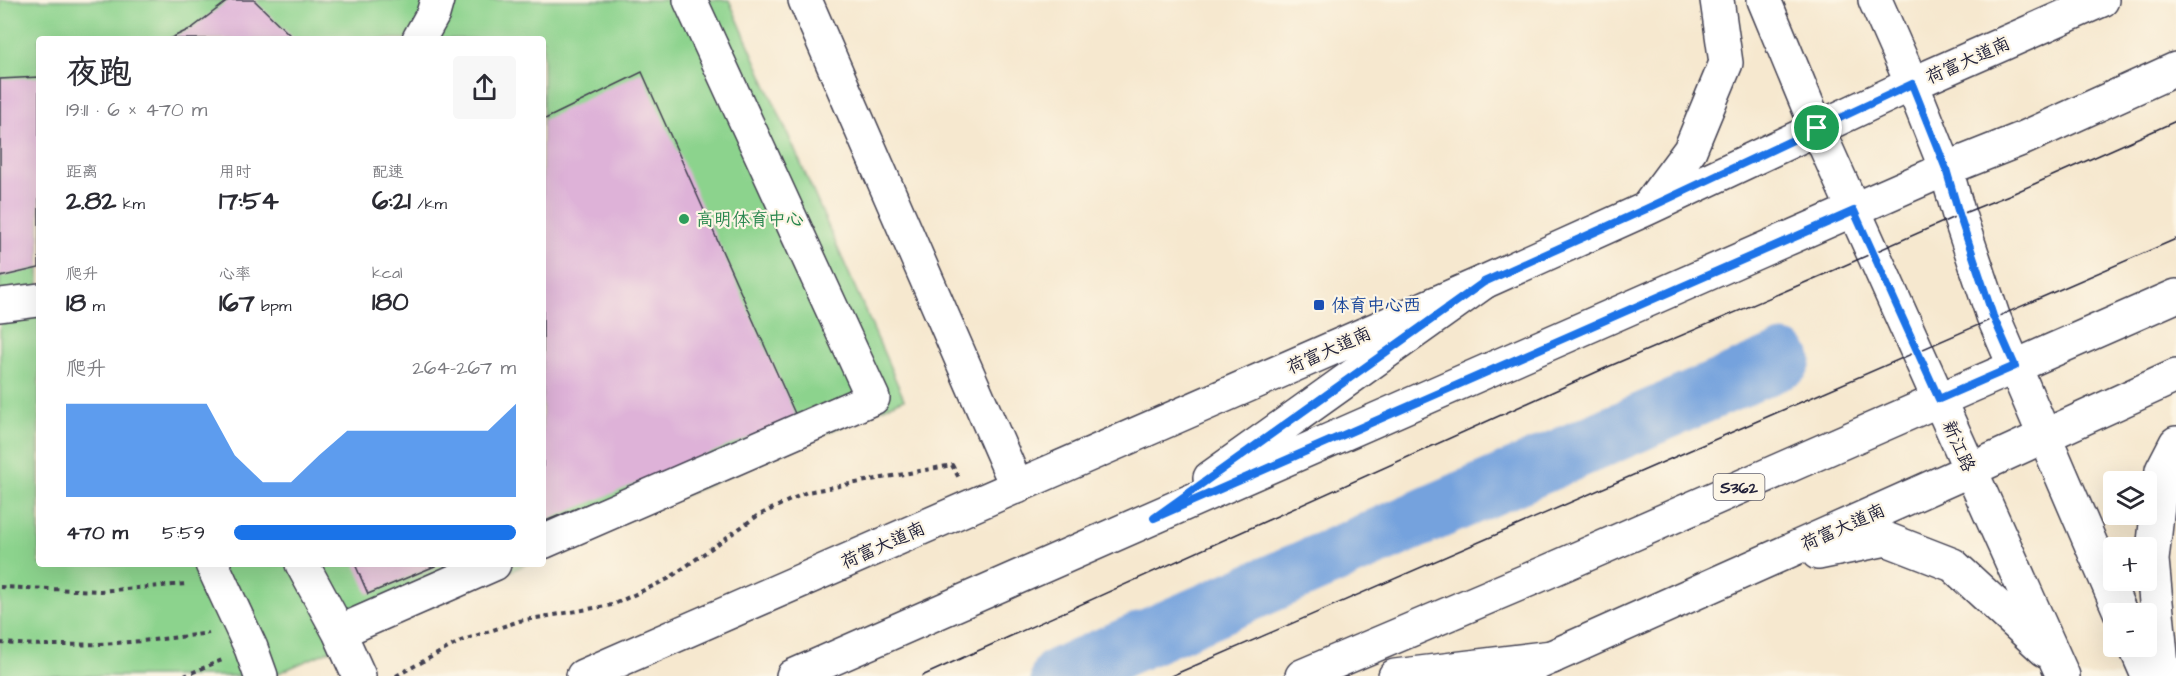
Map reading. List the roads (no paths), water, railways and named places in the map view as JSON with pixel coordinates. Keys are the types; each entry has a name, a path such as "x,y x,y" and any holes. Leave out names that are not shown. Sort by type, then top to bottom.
{"street":[{"path":"421,36 433,14 436,0"},
{"path":"546,541 873,398 690,0"},
{"path":"805,0 1017,487"},
{"path":"1646,209 1690,150 1726,63 1718,0"},
{"name":"新江路","path":"1764,0 1817,128 2059,668"},
{"path":"1875,0 1946,169 1993,316 2116,603"},
{"name":"荷富大道南","path":"584,676 1484,282 1912,84 2102,0"},
{"path":"793,676 1946,169 2024,138 2176,69"},
{"path":"1154,518 1484,282"},
{"name":"S362","path":"1302,676 1533,578 2176,296"},
{"path":"0,305 36,300"},
{"name":"荷富大道南","path":"1509,676 2176,376"},
{"path":"2163,676 2152,560 2162,471 2176,443"},
{"path":"1757,566 1886,539 1953,565 2059,668"},
{"path":"304,567 339,632 359,676"},
{"path":"339,632 487,567"},
{"path":"216,573 251,651"},
{"path":"1395,676 1552,657"},
{"path":"2140,657 2148,676"}],"waterway":[{"path":"1059,676 1783,360"}],"tram line":[{"path":"922,676 1610,366 2176,121"},
{"path":"1171,676 2176,239"}],"place":[{"name":"高明体育中心","path":"684,219"},
{"name":"体育中心西","path":"1319,305"}]}
